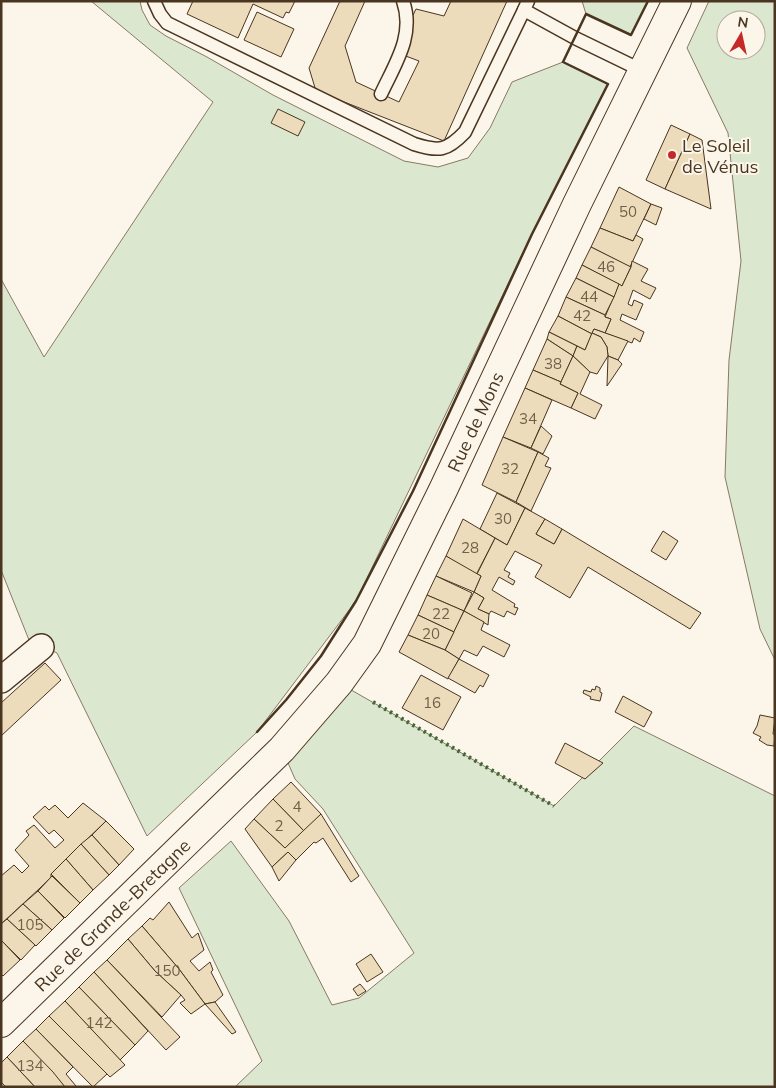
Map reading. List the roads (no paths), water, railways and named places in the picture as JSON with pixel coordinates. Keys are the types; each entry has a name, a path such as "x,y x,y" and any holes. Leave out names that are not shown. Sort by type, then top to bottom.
{"main road":[{"name":"Rue de Mons","path":"221,806 282,749 340,683 367,644 443,490 577,204 677,1"},
{"name":"Rue de Grande-Bretagne","path":"1,1023 221,806"}],"street":[{"path":"1,680 41,647"}],"lane":[{"path":"154,1 160,14 168,23 370,118 414,144 433,150 453,145 465,132 526,6 575,38 643,71"},
{"path":"382,94 407,34 406,10 403,1"}],"place":[{"name":"Le Soleil de Vénus","path":"672,155"}]}
